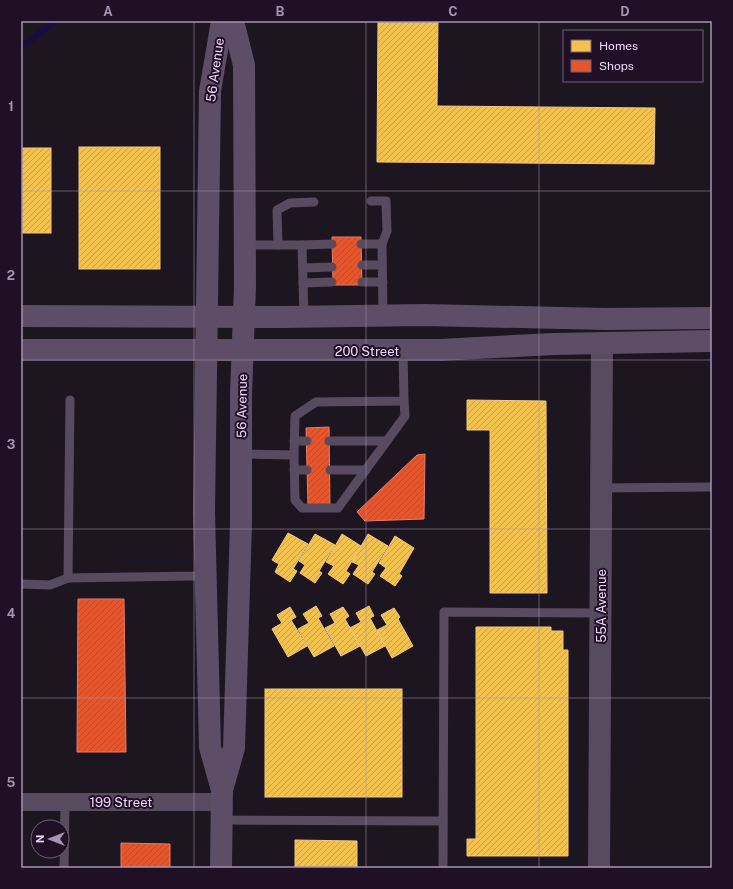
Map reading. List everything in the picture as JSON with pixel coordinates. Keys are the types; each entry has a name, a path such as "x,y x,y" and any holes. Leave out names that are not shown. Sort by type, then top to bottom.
{"main road":[{"name":"56 Avenue","path":"221,868 221,804 210,747 204,512 210,91 222,21"},
{"name":"56 Avenue","path":"221,804 234,748 239,591 244,317 244,64 232,21"},
{"path":"21,316 468,316 712,318"},
{"name":"200 Street","path":"21,350 403,351 553,344 712,341"},
{"path":"206,570 221,588 239,591"}],"street":[{"name":"55A Avenue","path":"599,868 602,343"},
{"name":"199 Street","path":"21,802 221,804"}],"lane":[{"path":"278,245 278,210 290,203 314,202"},
{"path":"371,202 386,202 387,231 382,244 383,316"},
{"path":"245,245 332,244"},
{"path":"361,244 382,244"},
{"path":"302,245 304,317"},
{"path":"362,265 382,265"},
{"path":"302,268 332,267"},
{"path":"303,283 332,282"},
{"path":"362,282 383,282"},
{"path":"403,351 405,416 338,508 302,508 295,500 295,416 316,402 404,401"},
{"path":"68,578 70,400"},
{"path":"294,441 306,441"},
{"path":"329,441 387,441"},
{"path":"241,454 294,455"},
{"path":"294,470 307,470"},
{"path":"330,470 366,470"},
{"path":"601,488 712,487"},
{"path":"21,584 50,584 68,578 194,576 206,570"},
{"path":"443,868 444,612 601,613"},
{"path":"64,802 64,868"},
{"path":"221,804 443,821"}],"building: Homes":[{"path":"378,21 438,21 437,106 655,108 654,164 377,162"},
{"path":"79,147 160,147 160,269 79,269"},
{"path":"21,148 51,148 51,233 21,233"},
{"path":"467,400 546,401 547,593 490,593 490,430 467,430"},
{"path":"288,533 308,544 293,569 297,571 290,582 275,572 279,564 272,560"},
{"path":"315,534 335,545 319,571 322,573 315,583 300,573 305,565 299,561"},
{"path":"342,534 361,546 346,571 350,574 343,584 328,574 334,566 326,562"},
{"path":"368,534 388,546 372,572 375,574 368,584 353,574 359,565 352,562"},
{"path":"395,536 414,548 399,574 402,576 395,586 380,576 386,568 379,563"},
{"path":"316,606 322,616 318,618 334,646 314,657 298,629 309,623 303,614"},
{"path":"369,606 374,616 370,618 385,646 366,656 350,628 361,622 356,613"},
{"path":"290,607 296,617 291,620 307,646 288,657 272,629 282,623 277,615"},
{"path":"343,607 349,616 345,619 360,646 341,656 325,628 335,623 330,614"},
{"path":"394,608 400,617 398,619 413,646 392,658 377,630 387,625 381,615"},
{"path":"476,627 551,627 551,631 563,631 563,650 568,650 568,856 467,856 467,839 476,839"},
{"path":"265,689 402,689 402,797 265,797"},
{"path":"295,840 357,841 357,868 295,868"}],"building: Shops":[{"path":"332,237 361,237 362,285 333,285"},
{"path":"329,427 330,506 308,506 306,428"},
{"path":"425,454 424,519 365,521 357,512 417,455"},
{"path":"78,599 124,599 126,752 77,752"},
{"path":"121,843 170,844 170,868 121,868"}],"waterway":[{"path":"21,47 56,21"}]}
